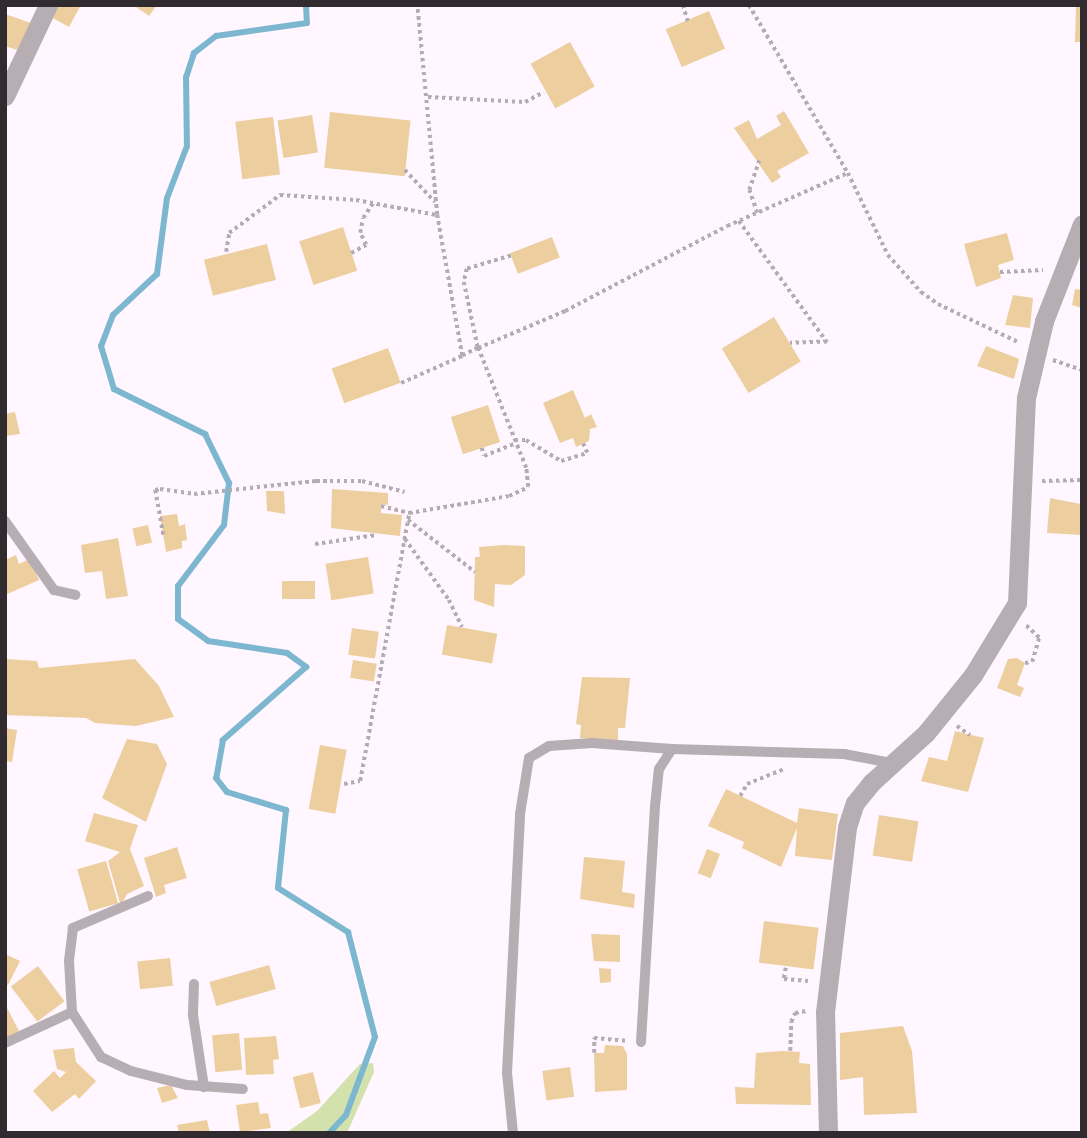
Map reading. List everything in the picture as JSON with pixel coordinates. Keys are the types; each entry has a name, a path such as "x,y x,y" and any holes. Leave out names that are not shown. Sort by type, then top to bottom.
{"street":[{"path":"5,96 48,5"},
{"path":"828,1133 825,1007 847,827 855,803 892,763 926,733 973,675 1017,603 1026,398 1037,351 1062,272 1082,224"}],"lane":[{"path":"5,521 54,590 75,595"},
{"path":"513,1133 507,1073 520,814 529,758 549,746 592,743 798,755 844,754 892,763"},
{"path":"641,1042 656,794 659,769 672,749"},
{"path":"148,896 74,928 69,961 72,1012 102,1057 131,1071 204,1087 243,1089"},
{"path":"194,984 193,1015 204,1087"},
{"path":"5,1043 72,1012"}],"path":[{"path":"417,5 428,97 437,215 462,356"},
{"path":"683,5 688,21"},
{"path":"748,5 848,173 888,255 921,292 1037,351 1082,370"},
{"path":"428,97 525,102 544,92"},
{"path":"757,213 749,190 759,161"},
{"path":"405,170 436,202"},
{"path":"401,383 620,284 739,221 848,173"},
{"path":"226,252 229,233 280,195 373,203 437,215"},
{"path":"351,253 366,245 362,226 373,203"},
{"path":"739,221 827,342 790,343"},
{"path":"381,506 409,513 509,496 528,487 516,441 478,348 464,282 467,269 511,256"},
{"path":"1000,272 1030,268 1062,272"},
{"path":"482,449 484,456 516,441 526,440 561,461 587,453 583,444"},
{"path":"1021,481 1082,480"},
{"path":"163,535 155,490 160,489 194,494 316,481 362,481 405,492"},
{"path":"344,784 359,781 409,513"},
{"path":"408,520 475,572"},
{"path":"315,544 376,535"},
{"path":"405,539 449,600 462,627"},
{"path":"1012,613 1039,638 1032,662 1025,663"},
{"path":"740,796 747,784 785,769 798,755"},
{"path":"786,968 784,979 828,982"},
{"path":"790,1051 795,1013 825,1007"},
{"path":"594,1053 594,1038 641,1042"}],"green space":[{"path":"373,1063 374,1072 347,1133 286,1133 317,1111 360,1064"}],"building":[{"path":"57,5 81,5 69,27 51,17"},
{"path":"133,5 157,5 149,16"},
{"path":"1076,6 1082,6 1082,42 1075,42"},
{"path":"709,11 725,49 682,67 666,29"},
{"path":"5,14 31,23 17,50 5,46"},
{"path":"570,42 595,87 555,108 531,64"},
{"path":"784,111 809,153 777,171 781,177 772,183 734,128 749,120 757,139 781,125 776,116"},
{"path":"330,112 411,120 405,176 324,168"},
{"path":"312,115 318,153 283,158 277,120"},
{"path":"273,117 280,175 242,179 235,122"},
{"path":"343,227 357,271 313,285 299,241"},
{"path":"1007,233 1014,260 998,265 1001,278 976,287 964,244"},
{"path":"552,237 560,258 518,274 510,253"},
{"path":"267,244 276,280 213,296 204,260"},
{"path":"1075,289 1082,290 1082,308 1072,305"},
{"path":"1013,295 1033,298 1030,328 1005,325"},
{"path":"774,317 801,362 748,393 722,348"},
{"path":"986,346 1019,359 1014,379 977,366"},
{"path":"388,348 401,383 344,403 332,369"},
{"path":"573,390 585,418 591,414 597,427 590,429 589,441 576,447 573,438 560,443 543,403"},
{"path":"488,405 500,442 463,454 451,417"},
{"path":"15,412 20,434 5,436 5,414"},
{"path":"332,489 388,493 388,505 381,504 381,513 402,515 400,536 331,528"},
{"path":"266,491 284,491 285,514 267,511"},
{"path":"1050,498 1081,504 1082,535 1047,533"},
{"path":"177,514 179,526 185,524 187,540 182,541 182,548 166,552 160,516"},
{"path":"148,525 152,543 136,546 132,529"},
{"path":"118,538 128,596 106,599 102,571 85,573 81,545"},
{"path":"525,546 525,575 511,585 495,584 494,607 474,600 475,557 480,557 479,547"},
{"path":"16,555 19,564 29,559 39,580 5,595 5,560"},
{"path":"368,557 374,594 331,600 326,564"},
{"path":"282,581 315,581 315,599 282,599"},
{"path":"447,625 497,634 492,663 442,655"},
{"path":"352,628 379,632 375,658 348,655"},
{"path":"1017,658 1025,663 1017,685 1024,688 1020,697 997,688 1008,659"},
{"path":"5,659 37,661 39,668 135,659 159,686 174,717 136,726 95,723 86,718 5,715"},
{"path":"353,660 377,664 374,682 350,678"},
{"path":"582,677 630,678 625,728 618,728 618,741 580,738 581,725 576,724"},
{"path":"5,728 17,730 12,762 5,761"},
{"path":"955,731 984,738 968,792 921,781 929,757 947,761"},
{"path":"127,739 157,744 167,764 146,822 102,798"},
{"path":"320,745 347,750 335,814 309,809"},
{"path":"726,789 797,823 799,808 838,814 832,860 795,856 797,828 781,867 742,848 744,842 708,826"},
{"path":"94,813 138,825 130,849 144,886 127,894 120,903 108,861 120,852 85,841"},
{"path":"879,815 919,821 912,862 873,855"},
{"path":"177,847 187,878 164,885 166,893 156,897 144,858"},
{"path":"707,849 720,854 711,878 698,873"},
{"path":"584,857 625,861 622,892 635,894 634,908 580,899"},
{"path":"106,861 118,903 89,912 77,869"},
{"path":"764,921 819,928 813,969 759,963"},
{"path":"591,934 620,935 620,962 594,961"},
{"path":"5,954 20,961 8,985 5,984"},
{"path":"170,958 173,986 140,989 137,961"},
{"path":"269,965 276,989 216,1006 209,982"},
{"path":"38,966 64,1001 37,1022 11,986"},
{"path":"599,968 611,969 611,982 600,983"},
{"path":"5,1004 19,1031 5,1038"},
{"path":"903,1026 912,1051 917,1113 864,1115 863,1077 840,1080 840,1033"},
{"path":"239,1033 242,1070 215,1072 212,1035"},
{"path":"276,1036 279,1059 273,1060 274,1074 246,1075 244,1038"},
{"path":"605,1045 623,1046 627,1054 627,1090 595,1092 594,1053 604,1053"},
{"path":"74,1048 76,1062 96,1081 79,1099 75,1094 52,1112 33,1091 54,1071 60,1078 66,1072 57,1069 53,1050"},
{"path":"800,1052 799,1063 810,1064 811,1105 736,1104 735,1087 754,1088 756,1053"},
{"path":"570,1067 574,1097 546,1101 542,1071"},
{"path":"313,1072 321,1103 300,1108 293,1077"},
{"path":"171,1085 178,1098 162,1103 157,1088"},
{"path":"258,1102 260,1114 268,1113 271,1128 240,1132 236,1105"},
{"path":"207,1120 210,1133 179,1133 177,1125"}],"waterway":[{"path":"306,5 307,23 216,36 194,53 186,77 187,146 167,198 157,274 113,315 101,346 114,389 205,434 229,483 224,525 178,586 178,619 208,641 287,653 306,667 223,740 216,778 227,792 286,810 278,888 348,932 375,1037 346,1115 329,1133"}]}
